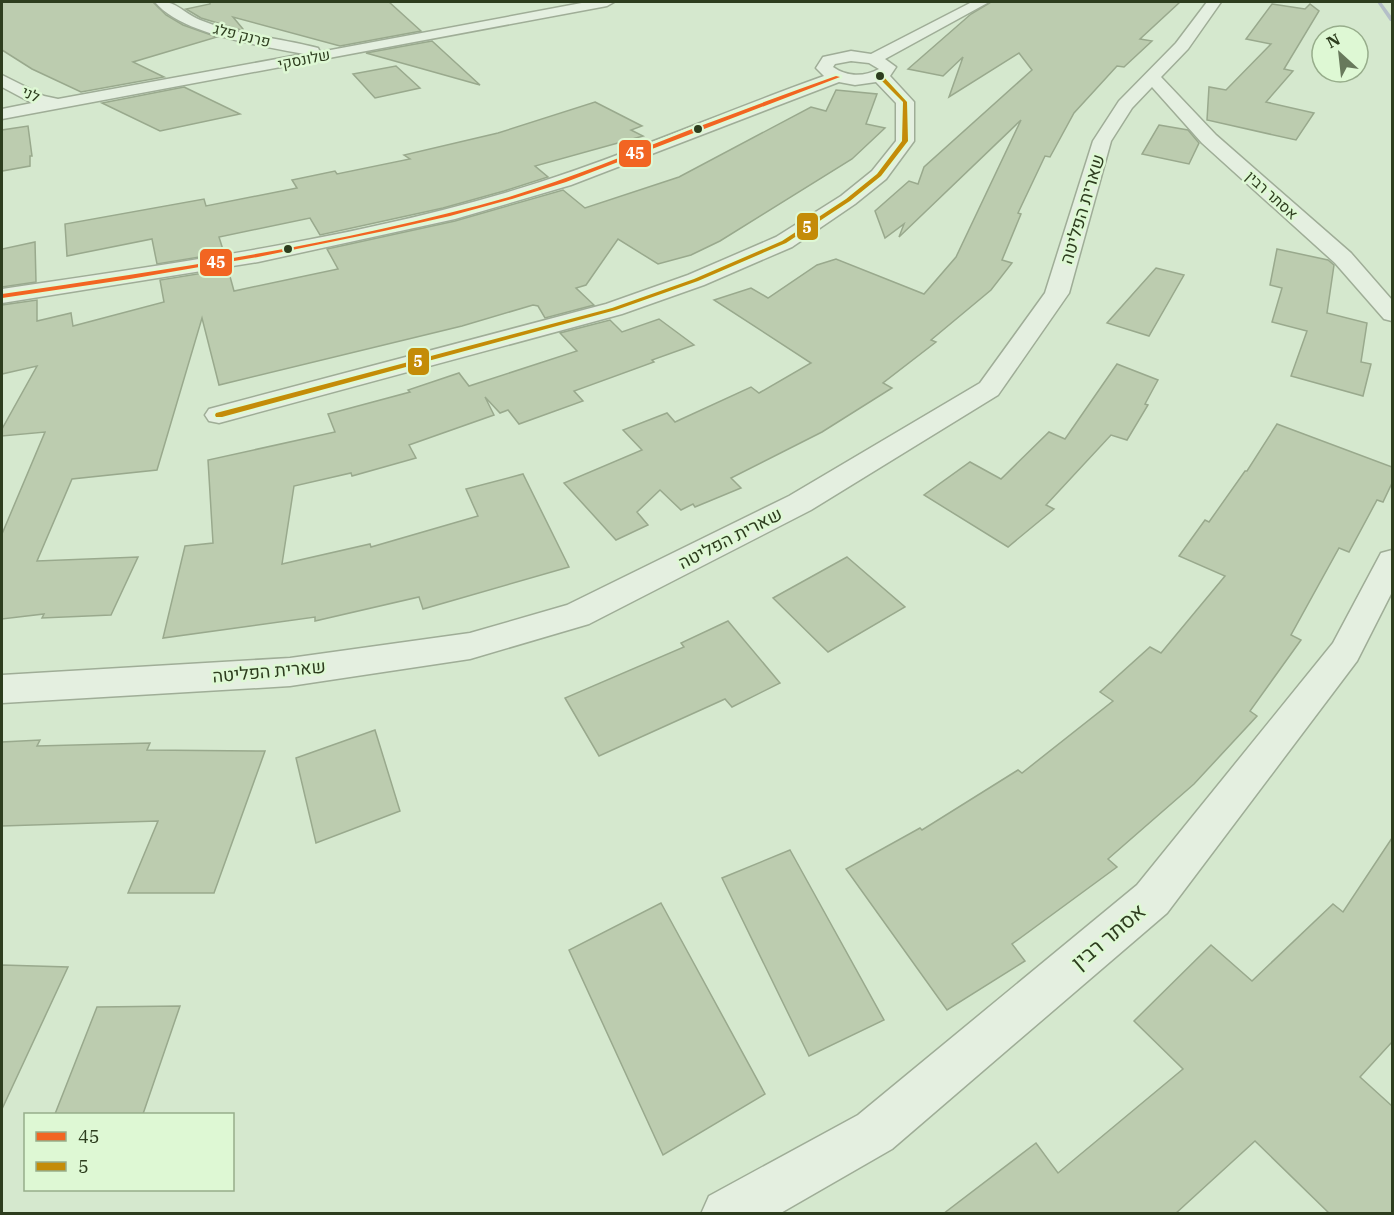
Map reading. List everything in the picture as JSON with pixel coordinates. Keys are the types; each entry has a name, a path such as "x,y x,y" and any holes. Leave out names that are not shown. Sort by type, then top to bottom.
{"street":[{"name":"פרנק פלג","path":"162,2 194,23 256,40 329,54"},
{"name":"שלונסקי","path":"2,114 607,2"},
{"path":"2,297 201,266 406,224 487,204 603,168 723,118 838,76 865,79 877,67 982,2"},
{"name":"שארית הפליטה","path":"2,689 290,672 470,646 577,615 800,503 989,389 1057,293 1102,141 1125,105 1182,46 1214,2"},
{"path":"219,415 614,309 696,280 784,242 848,201 872,181 905,141 905,102 877,67"},
{"name":"אסתר רבין","path":"1152,76 1209,139 1343,258 1392,314"},
{"name":"לני","path":"2,80 39,100 61,104"},
{"name":"אסתר רבין","path":"727,1214 875,1132 1152,899 1345,652 1392,561"}],"building":[{"path":"2,2 153,2 166,15 183,25 217,37 133,62 164,77 81,92 32,69 2,50"},
{"path":"210,2 389,2 421,31 340,46 233,17 243,29 241,30 201,18 186,9 210,4"},
{"path":"991,2 1180,2 1140,39 1152,41 1124,67 1117,66 1074,113 1050,157 1045,156 1018,213 1021,214 1002,260 1012,263 991,290 931,340 936,342 883,383 892,388 822,432 731,478 741,488 695,507 693,504 681,510 660,490 637,512 648,525 616,540 564,483 642,450 623,430 667,413 675,422 751,387 759,393 811,363 714,300 751,288 768,298 817,265 836,259 924,294 956,257 1021,120 899,237 904,224 885,238 875,211 909,181 918,184 924,167 1032,70 1019,53 949,97 963,57 943,76 908,69 971,14"},
{"path":"1272,4 1305,9 1310,4 1319,11 1284,69 1293,71 1266,102 1314,113 1296,140 1207,120 1209,87 1226,90 1271,44 1246,39"},
{"path":"432,41 480,85 366,53"},
{"path":"396,66 420,88 375,98 353,74"},
{"path":"184,87 240,114 160,131 102,103"},
{"path":"836,90 877,94 866,124 885,128 852,159 720,241 691,255 658,264 618,239 586,285 576,288 594,305 545,318 538,306 533,305 462,326 219,385 202,318 157,470 72,479 37,561 138,557 111,615 42,618 44,614 2,619 2,534 45,432 2,436 2,429 37,366 2,374 2,305 37,300 37,321 71,313 73,326 164,302 160,280 228,269 234,291 338,269 327,249 455,221 563,190 585,208 679,177 811,107 826,111"},
{"path":"595,102 642,126 631,130 643,136 535,166 548,177 504,191 443,208 320,235 310,218 219,237 224,253 157,264 152,239 67,256 65,224 204,199 206,206 297,188 292,180 335,171 337,174 410,159 404,155 498,133"},
{"path":"1159,125 1188,130 1199,143 1189,164 1142,154"},
{"path":"28,126 32,156 30,156 30,166 2,171 2,130"},
{"path":"35,242 36,282 2,287 2,249"},
{"path":"1277,249 1328,260 1334,265 1327,313 1367,323 1361,362 1371,364 1363,396 1291,376 1307,331 1272,322 1282,288 1270,285"},
{"path":"1156,268 1184,275 1149,336 1107,323"},
{"path":"659,319 694,345 574,391 583,401 519,424 508,410 500,413 485,397 494,415 409,445 416,458 352,476 351,473 294,486 282,564 370,544 371,547 478,516 466,489 523,474 569,567 423,609 419,597 315,621 315,617 163,638 185,546 213,543 208,460 335,432 328,414 410,392 408,390 459,373 469,386 577,351 560,333 610,320 622,332"},
{"path":"1117,364 1158,380 1145,404 1148,405 1127,440 1111,435 1046,505 1054,509 1008,547 924,495 970,462 1001,479 1049,432 1065,439"},
{"path":"1277,424 1392,467 1392,483 1383,502 1377,500 1349,552 1339,548 1291,635 1301,640 1250,711 1257,716 1194,784 1108,859 1117,867 1012,944 1025,961 947,1010 846,869 920,828 922,830 1018,770 1022,773 1113,701 1100,692 1150,647 1161,653 1225,576 1179,556 1205,520 1209,522 1247,471"},
{"path":"847,557 905,607 828,652 773,598"},
{"path":"728,621 780,683 732,707 725,699 599,756 565,698 684,647 681,643"},
{"path":"375,730 400,811 316,843 296,758"},
{"path":"40,740 37,746 150,743 147,750 265,751 214,893 128,893 158,821 2,826 2,742"},
{"path":"1392,838 1392,1042 1360,1077 1392,1106 1392,1214 1330,1214 1255,1141 1175,1214 943,1214 1036,1143 1058,1173 1183,1069 1134,1021 1211,945 1252,981 1333,904 1343,912"},
{"path":"790,850 884,1020 809,1056 722,878"},
{"path":"661,903 765,1094 663,1155 569,950"},
{"path":"2,965 68,967 2,1109"},
{"path":"180,1006 143,1113 55,1113 97,1007"}],"waterway":[{"path":"1379,2 1392,20"}],"transit line":[{"name":"5","path":"219,415 614,309 696,280 784,242 848,200 879,175 905,141 905,102 880,76"},
{"name":"45","path":"2,296 258,255 447,215 564,181 737,113 838,77"}]}
